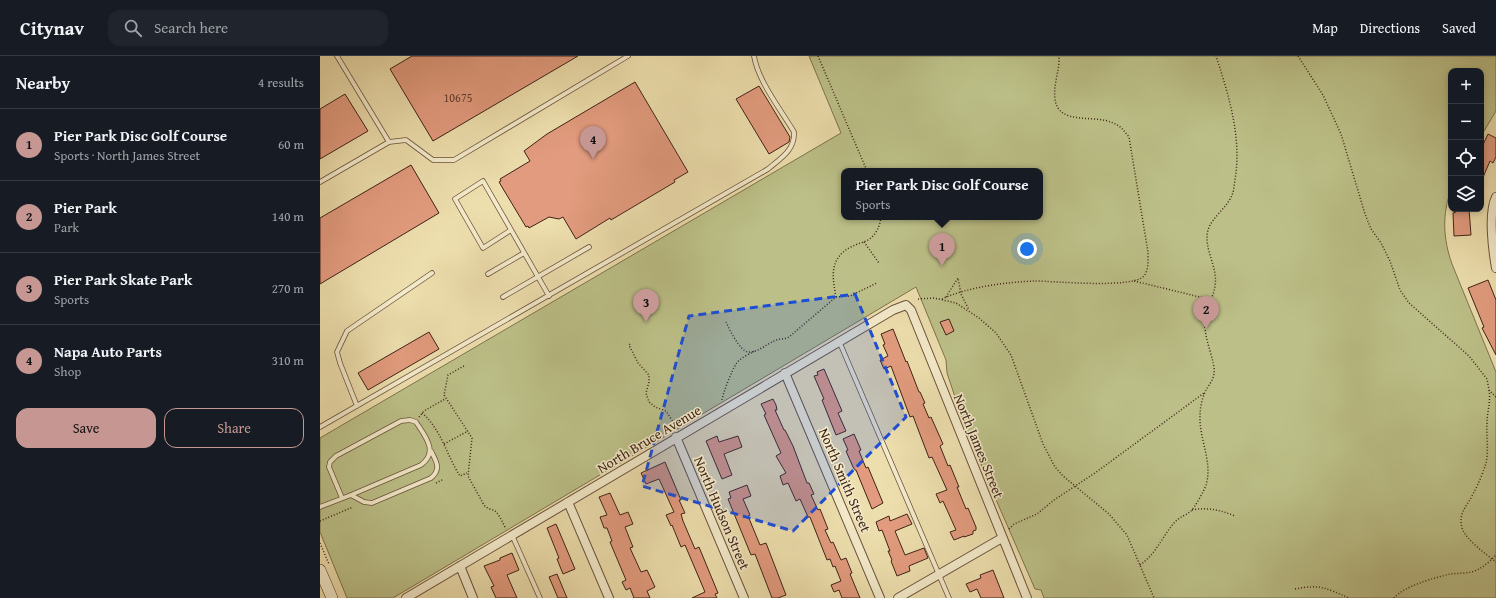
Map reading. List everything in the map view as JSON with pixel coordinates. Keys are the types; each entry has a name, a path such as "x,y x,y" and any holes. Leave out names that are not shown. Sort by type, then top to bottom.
{"main road":[{"path":"320,570 332,598"}],"street":[{"path":"1496,197 1493,205 1492,238 1496,268"},
{"name":"North Bruce Avenue","path":"406,598 839,341 893,310 906,305"},
{"name":"North James Street","path":"906,305 911,310 914,317 1027,598"},
{"name":"North Smith Street","path":"785,373 880,598"},
{"name":"North Hudson Street","path":"678,436 744,598"},
{"path":"568,502 609,598"},
{"path":"898,598 1002,538"},
{"path":"460,566 473,598"}],"lane":[{"path":"337,56 389,142"},
{"path":"320,182 389,142 406,140 433,160 454,160 628,56"},
{"path":"320,428 768,169 789,151 794,140 794,132 766,85 755,64 754,56"},
{"path":"511,230 483,248 455,199 483,181 549,296"},
{"path":"503,297 589,248"},
{"path":"488,274 524,253"},
{"path":"357,406 337,352 347,331 432,273"},
{"path":"839,341 949,598"},
{"path":"342,498 329,467 330,462 336,456 401,421 410,420 416,422 427,440 437,462 438,468 436,474 431,478 372,503 364,502 351,495"},
{"path":"320,508 421,465 430,455 430,449"},
{"path":"511,535 540,598"}],"path":[{"path":"818,56 866,168"},
{"path":"1059,56 1055,81 1055,100 1057,108 1062,114 1079,118 1101,119 1112,122 1122,128 1129,137 1148,252 1148,265 1144,276 1134,281"},
{"path":"1192,510 1206,486 1208,476 1206,453 1200,433 1199,415 1201,403 1205,392 1212,381 1214,373 1214,366 1205,336 1204,322 1216,286 1215,274 1207,240 1208,230 1212,223 1227,206 1233,194 1237,168 1236,130 1216,56"},
{"path":"1298,56 1323,95 1341,134 1365,214 1371,229 1381,243 1390,261 1400,290 1409,302 1468,356 1487,379 1490,400 1487,421 1486,463 1473,495 1462,512 1461,518 1466,536 1496,562"},
{"path":"836,297 833,272 837,259 842,253 851,247 864,242 873,236 881,220"},
{"path":"864,242 879,263"},
{"path":"946,297 958,278 961,292 970,311"},
{"path":"942,299 980,287 1034,281 1083,284 1134,281 1212,300"},
{"path":"726,409 722,399 736,363 746,355 778,338 785,339 836,297 850,296 877,283"},
{"path":"918,298 942,299 956,303 970,311 991,328 1006,346 1011,355 1043,444 1055,467 1063,476 1101,506 1127,535 1154,598"},
{"path":"726,322 735,339 744,350 748,352 756,350"},
{"path":"630,344 628,345 638,363 649,375 646,393 649,402 655,407 666,411 678,436"},
{"path":"464,366 448,375 444,393 445,398 468,431 472,442 467,473 469,479 486,508 494,510 498,514 511,535"},
{"path":"1489,390 1496,397"},
{"path":"1002,538 1011,526 1037,514 1054,500 1095,473 1205,392"},
{"path":"416,422 422,414 445,398"},
{"path":"422,414 428,419 444,444 449,457 460,476 467,473"},
{"path":"444,444 468,431"},
{"path":"320,521 353,507"},
{"path":"1140,565 1149,559 1173,523 1178,518 1192,510 1207,508 1224,511 1235,516"},
{"path":"1394,598 1408,587 1451,574 1463,574 1478,570 1496,555"},
{"path":"1295,589 1317,586 1328,588 1349,598"}],"highlighted area":[{"path":"855,294 906,417 793,531 642,486 689,316"}],"green space":[{"path":"809,56 1496,56 1496,111 1484,131 1484,68 1448,68 1448,199 1445,217 1445,236 1452,264 1496,372 1496,598 1044,598 1041,590 1035,589 964,424 947,373 946,360 916,287 393,598 347,598 320,532 320,438 841,133"}],"building":[{"path":"412,56 578,56 433,141 390,69"},
{"path":"635,82 688,172 674,180 675,182 611,220 610,218 576,239 563,217 559,219 549,217 529,228 528,226 526,227 499,182 501,181 500,179 530,161 524,151 547,134"},
{"path":"759,86 790,137 789,142 769,154 736,99"},
{"path":"345,94 368,131 320,159 320,109"},
{"path":"1488,134 1496,138 1496,157 1493,163 1490,161 1484,175 1484,143"},
{"path":"411,165 439,213 320,284 320,218"},
{"path":"1469,212 1471,235 1454,236 1453,213"},
{"path":"1488,280 1496,300 1496,355 1482,328 1484,327 1468,288"},
{"path":"949,319 954,331 946,335 940,322"},
{"path":"893,329 925,403 923,404 929,418 931,417 943,444 940,446 948,466 950,465 966,509 968,508 976,527 973,534 954,540 950,532 956,530 943,501 940,503 936,494 947,490 932,457 929,458 913,416 910,417 891,366 884,369 880,360 888,356 883,345 885,344 881,334"},
{"path":"429,332 439,349 368,390 358,373"},
{"path":"824,369 842,411 838,413 846,431 836,435 822,400 824,399 814,376 818,375 817,372"},
{"path":"773,399 777,410 775,410 793,446 807,483 809,483 814,494 811,495 818,510 820,509 828,529 825,530 831,543 833,542 841,560 846,558 852,573 850,574 860,598 842,598 839,590 834,592 831,585 841,581 835,566 833,567 830,559 827,560 810,517 808,517 800,499 796,501 788,483 783,485 780,476 786,473 776,456 781,453 764,415 766,414 761,404"},
{"path":"854,434 861,450 859,451 866,468 868,467 883,503 872,509 856,470 853,467 846,451 848,450 843,439"},
{"path":"717,436 719,442 738,436 742,447 724,454 732,475 722,479 706,441"},
{"path":"665,462 685,513 681,514 683,521 695,549 699,547 718,593 715,594 717,598 692,598 705,592 685,545 681,547 666,515 674,512 659,479 646,484 641,473"},
{"path":"747,485 751,496 743,499 750,515 748,516 760,545 766,543 786,595 778,598 772,598 755,554 751,555 728,499 731,498 729,492"},
{"path":"610,493 620,515 628,512 633,524 625,527 633,547 630,548 641,572 647,570 655,587 647,591 650,598 634,598 630,588 626,590 622,582 626,580 610,542 612,541 607,528 604,528 600,517 607,515 599,497"},
{"path":"907,514 912,524 895,531 905,555 924,548 928,558 909,566 910,571 897,576 882,530 879,531 876,522 889,516 890,521"},
{"path":"556,524 575,569 563,574 557,559 559,558 547,528"},
{"path":"512,553 519,570 507,575 517,598 496,598 491,587 494,586 484,566 500,560 500,558"},
{"path":"993,570 1004,598 981,598 977,589 970,592 966,584 981,578 980,575"},
{"path":"557,574 567,598 558,598 549,577"}],"place":[{"name":"Napa Auto Parts","path":"593,159"},
{"name":"Pier Park Disc Golf Course","path":"942,266"},
{"name":"Pier Park Skate Park","path":"646,322"},
{"name":"Pier Park","path":"1206,329"}]}
